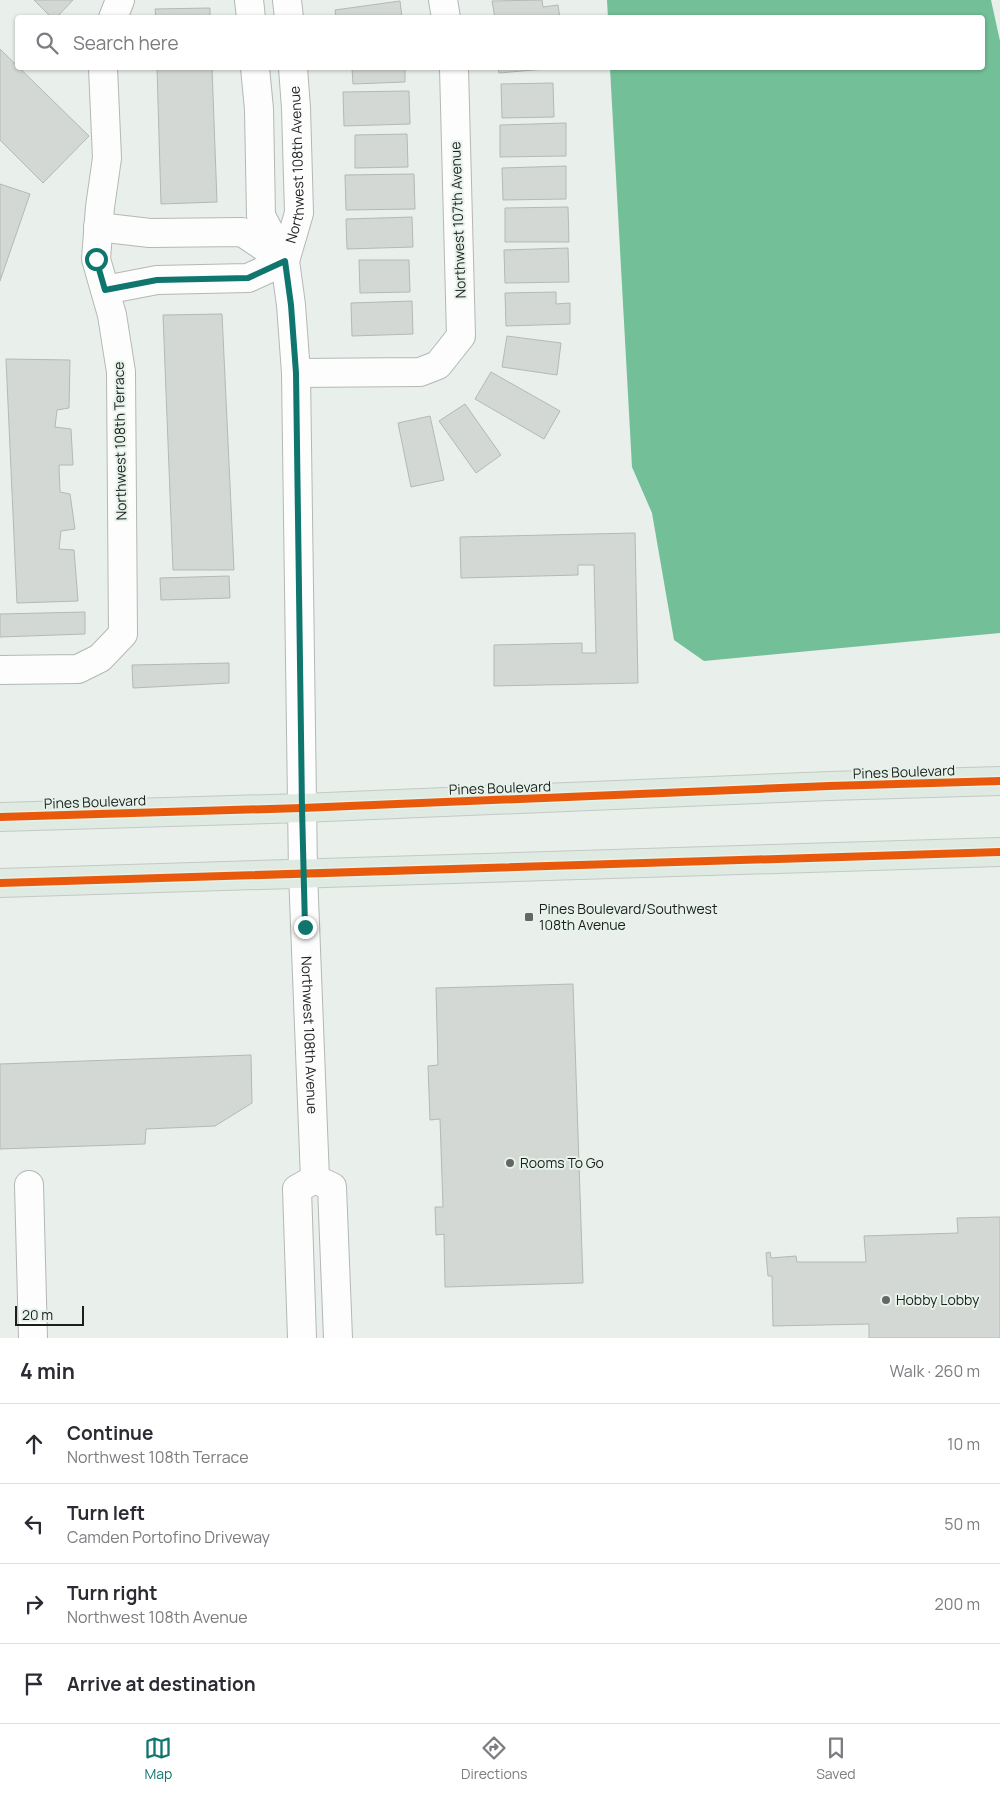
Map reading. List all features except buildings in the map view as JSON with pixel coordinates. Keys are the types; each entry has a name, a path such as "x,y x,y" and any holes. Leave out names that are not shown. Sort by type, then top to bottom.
{"highway":[{"name":"Pines Boulevard","path":"0,818 1000,781"},
{"path":"0,883 1000,852"}],"street":[{"path":"114,15 120,0"},
{"path":"249,0 251,15"},
{"path":"287,0 289,15"},
{"path":"443,0 446,15"},
{"name":"Northwest 108th Terrace","path":"0,670 78,669 100,658 123,634 121,372 112,315 96,259 107,158 103,70"},
{"name":"Northwest 108th Avenue","path":"255,70 259,109 261,216 285,261 291,305 296,373 303,873 315,1179"},
{"name":"Northwest 108th Avenue","path":"285,261 299,213 293,70"},
{"name":"Northwest 107th Avenue","path":"296,373 420,372 438,365 461,336 454,70"},
{"path":"98,227 150,233 242,232 285,261"},
{"path":"105,290 157,280 248,278 285,261"},
{"path":"302,1338 297,1189 315,1179 332,1186 338,1338"},
{"path":"29,1185 33,1338"}],"shaded area":[{"path":"607,0 991,0 1000,41 1000,633 704,661 674,640 652,513 632,467 610,70 985,70 985,15 608,15"}],"cycle path":[{"path":"0,817 302,808 829,786 1000,781"},
{"path":"0,883 1000,852"}],"place":[{"name":"Pines Boulevard/Southwest 108th Avenue","path":"529,917"},
{"name":"Rooms To Go","path":"510,1163"},
{"name":"Hobby Lobby","path":"886,1300"}],"route":[{"path":"96,259 105,290 157,280 248,278 285,261 291,305 296,373 305,927"}]}
